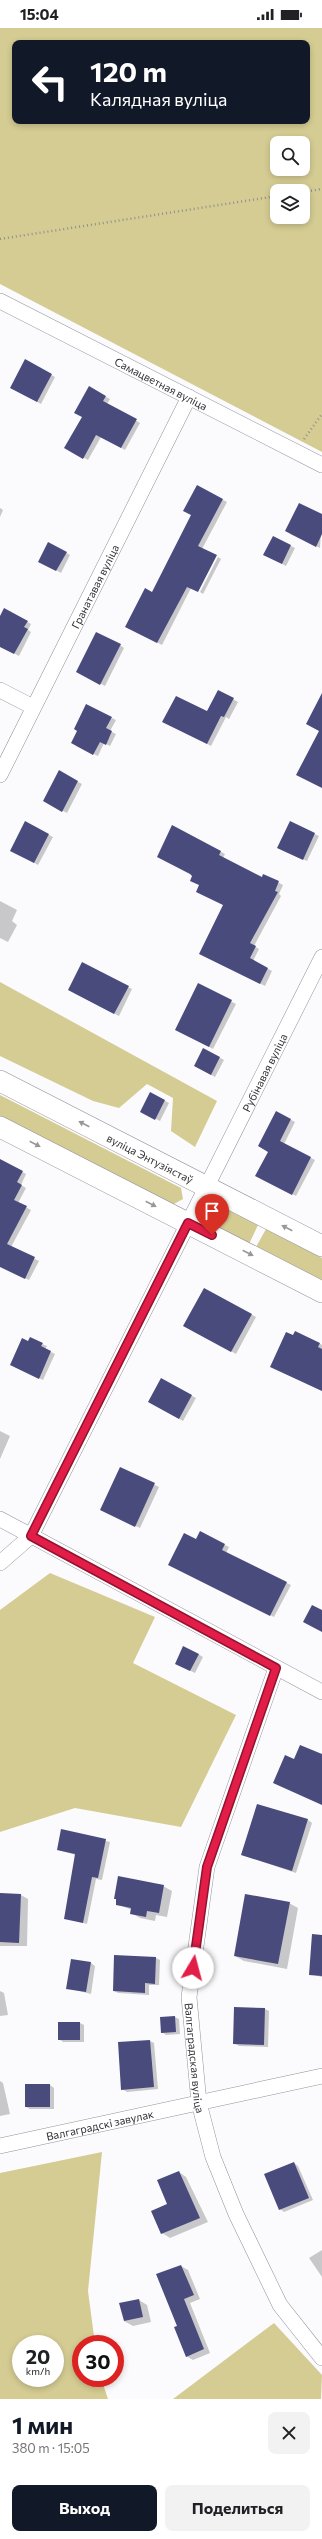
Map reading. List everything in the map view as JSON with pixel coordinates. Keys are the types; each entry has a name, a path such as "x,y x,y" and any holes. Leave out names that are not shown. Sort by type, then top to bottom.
{"street":[{"name":"Самацветная вуліца","path":"0,301 322,465"},
{"name":"Гранатавая вуліца","path":"0,775 189,397"},
{"path":"0,690 34,707"},
{"name":"Рубінавая вуліца","path":"31,1536 322,957"},
{"name":"вуліца Энтузіястаў","path":"0,1081 322,1246"},
{"path":"0,1127 322,1292"},
{"path":"0,1519 322,1692"},
{"path":"0,1563 31,1536"},
{"name":"Валгаградская вуліца","path":"276,1668 207,1867 189,1997 199,2103 213,2157 236,2214 280,2305 322,2358"},
{"name":"Валгаградскі завулак","path":"0,2146 322,2076"}],"path":[{"path":"310,191 322,189"},
{"path":"0,239 270,197"},
{"path":"296,451 322,414"}],"shaded area":[{"path":"0,28 322,28 322,452 0,284"},
{"path":"0,982 217,1101 195,1147 171,1131 173,1098 147,1084 119,1108 93,1101 0,1056"},
{"path":"0,1095 181,1188 183,1199 172,1205 0,1116"},
{"path":"212,1206 221,1206 258,1225 249,1244 229,1236 211,1224 207,1211"},
{"path":"266,1229 322,1258 322,1281 256,1247"},
{"path":"50,1573 155,1617 133,1663 236,1715 181,1827 75,1808 0,1832 0,1610"},
{"path":"102,2152 88,2291 94,2335 72,2335 72,2387 104,2387 108,2399 0,2399 0,2173"},
{"path":"274,2323 322,2375 321,2399 173,2399"}],"building":[{"path":"25,359 52,374 37,402 10,388"},
{"path":"89,386 106,396 103,401 137,419 121,448 96,435 83,459 64,448 82,417 74,413"},
{"path":"197,485 223,499 198,546 217,555 198,592 187,587 157,643 125,627 145,588 152,592 191,515 183,511"},
{"path":"299,503 322,514 322,534 316,547 285,531"},
{"path":"273,536 291,545 282,564 263,555"},
{"path":"48,542 67,552 56,571 38,562"},
{"path":"4,608 28,621 24,627 28,629 14,654 0,647 0,616"},
{"path":"96,632 121,644 100,685 76,672"},
{"path":"218,690 234,698 224,717 221,716 207,744 162,722 176,696 207,711"},
{"path":"322,693 322,788 296,775 319,731 306,724"},
{"path":"86,704 112,717 106,728 112,731 106,745 100,742 93,755 71,743 77,731 74,729"},
{"path":"59,770 78,781 62,812 43,801"},
{"path":"25,821 49,834 34,863 10,851"},
{"path":"290,821 315,833 303,860 277,848"},
{"path":"172,825 221,851 219,855 262,877 263,874 279,881 275,891 278,892 250,943 256,946 250,958 268,968 260,984 199,954 223,905 196,892 199,885 190,881 192,876 190,874 157,857"},
{"path":"82,962 129,986 114,1014 68,990"},
{"path":"198,983 232,1000 209,1047 175,1030"},
{"path":"203,1048 220,1057 211,1075 194,1066"},
{"path":"150,1092 165,1100 155,1120 140,1112"},
{"path":"276,1111 291,1119 280,1141 311,1157 292,1195 255,1176 268,1152 258,1146"},
{"path":"0,1159 23,1171 17,1182 22,1185 14,1200 27,1206 7,1244 35,1257 25,1279 0,1267"},
{"path":"204,1288 252,1314 231,1352 183,1326"},
{"path":"295,1331 320,1343 318,1347 322,1349 322,1391 270,1367 286,1332 293,1335"},
{"path":"30,1337 43,1343 41,1346 51,1351 39,1379 10,1365 22,1338 28,1341"},
{"path":"161,1378 192,1395 179,1419 148,1402"},
{"path":"120,1467 155,1483 135,1527 100,1510"},
{"path":"200,1531 225,1544 222,1550 287,1582 270,1616 168,1565 184,1533 196,1539"},
{"path":"312,1605 322,1610 322,1632 303,1622"},
{"path":"183,1646 199,1654 190,1671 175,1664"},
{"path":"300,1745 322,1754 322,1805 273,1783 285,1755 294,1759"},
{"path":"257,1804 308,1819 292,1871 241,1855"},
{"path":"61,1829 106,1839 98,1878 92,1877 83,1923 64,1919 75,1854 57,1850"},
{"path":"118,1876 164,1885 159,1913 147,1911 146,1917 130,1914 131,1908 116,1905 116,1899 114,1899"},
{"path":"0,1893 21,1894 19,1943 0,1942"},
{"path":"245,1894 290,1902 278,1964 234,1956"},
{"path":"312,1934 322,1935 322,1976 309,1975"},
{"path":"114,1955 156,1957 155,1984 145,1983 145,1993 113,1991"},
{"path":"71,1959 91,1962 86,1992 66,1989"},
{"path":"234,2007 265,2008 264,2045 233,2044"},
{"path":"175,2016 176,2032 161,2033 160,2017"},
{"path":"58,2022 80,2022 80,2040 58,2040"},
{"path":"150,2040 154,2087 121,2090 118,2042"},
{"path":"25,2084 50,2084 50,2107 25,2107"},
{"path":"294,2162 309,2198 279,2210 264,2174"},
{"path":"179,2171 200,2218 161,2234 151,2211 167,2204 157,2180"},
{"path":"181,2265 194,2295 184,2299 204,2349 186,2357 174,2327 177,2326 156,2274"},
{"path":"139,2299 143,2317 124,2321 119,2303"}],"route":[{"path":"193,1968 207,1867 276,1668 31,1536 188,1223 212,1235"}]}
